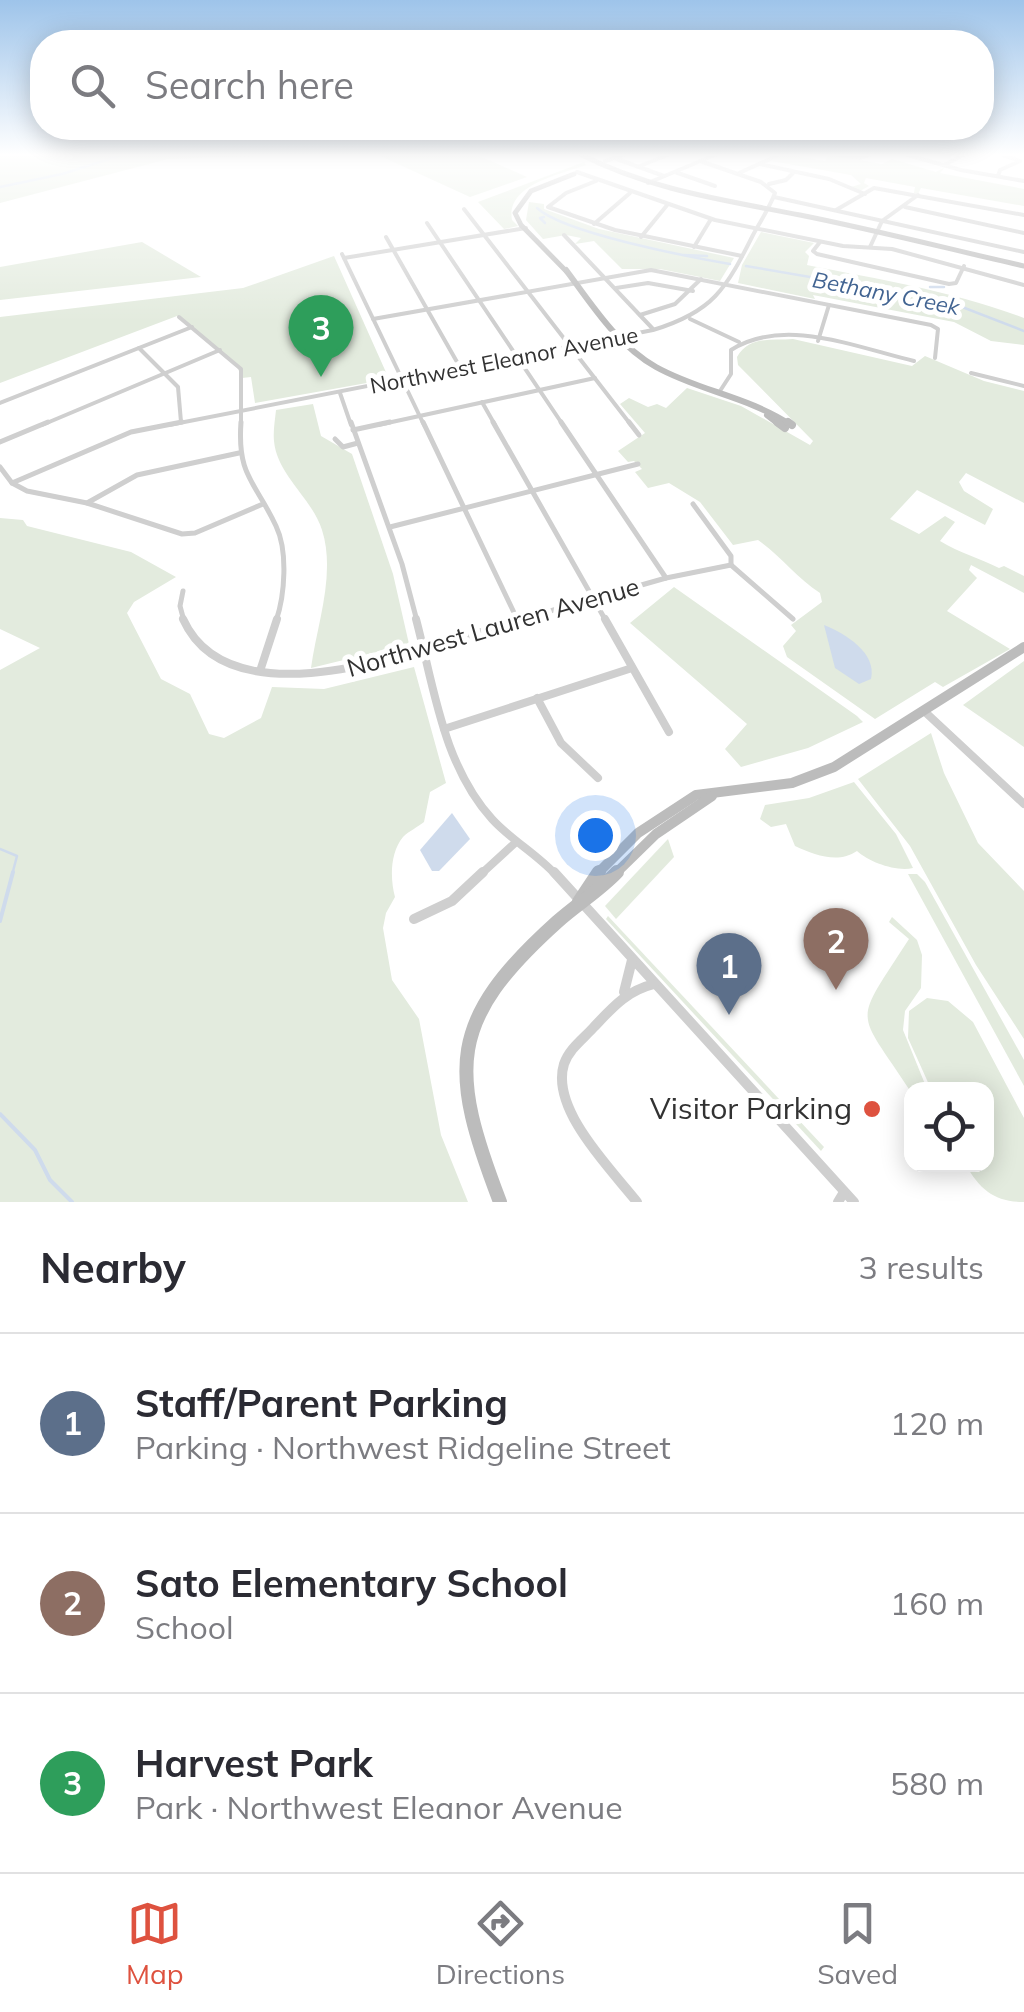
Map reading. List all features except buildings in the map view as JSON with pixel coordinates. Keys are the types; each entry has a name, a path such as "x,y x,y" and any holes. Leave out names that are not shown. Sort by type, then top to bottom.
{"street":[{"path":"465,210 639,435"},
{"path":"522,210 526,228 620,336 651,364 720,390 788,426"},
{"path":"558,210 593,224 742,256"},
{"path":"593,224 609,210"},
{"path":"642,236 663,210"},
{"path":"685,210 820,242 964,266 1024,285"},
{"path":"769,210 1024,266"},
{"name":"Northwest Eleanor Avenue","path":"12,483 131,432 654,330 689,318 714,303 769,210"},
{"path":"834,210 1024,252"},
{"path":"870,248 882,221 900,210"},
{"path":"919,210 1024,233"},
{"path":"997,210 1024,215"},
{"path":"694,246 711,219"},
{"path":"427,223 666,578"},
{"path":"518,621 343,256 526,228"},
{"path":"564,235 654,330"},
{"path":"386,238 460,368"},
{"path":"820,242 813,251 817,254 950,284 956,282 964,266"},
{"path":"1003,261 1008,249"},
{"path":"372,318 651,270 934,326 938,329 935,358"},
{"path":"640,316 675,304 702,279"},
{"path":"615,288 648,283 693,291"},
{"path":"818,341 829,305"},
{"path":"179,316 241,370 238,453 280,534 283,560 278,612 260,671"},
{"path":"689,318 739,342"},
{"path":"0,402 192,327"},
{"path":"720,390 731,374 731,350 739,342 773,334 914,361"},
{"path":"139,348 178,387 181,422"},
{"path":"0,442 220,350"},
{"path":"971,374 1024,386"},
{"path":"353,430 595,378"},
{"path":"340,393 390,527 444,729 465,784 516,842 550,869 655,984 841,1197 854,1202"},
{"path":"482,402 670,732"},
{"path":"335,439 343,447 358,443"},
{"path":"87,503 136,475 238,453"},
{"path":"390,527 638,464"},
{"path":"0,467 12,483 28,490 87,503 188,534 263,504"},
{"path":"693,504 732,556 732,565 793,619"},
{"name":"Northwest Lauren Avenue","path":"183,591 180,612 198,643 235,666 260,671 324,673 666,578 732,565"},
{"path":"500,1202 477,1147 466,1102 464,1064 470,1029 488,990 656,834 703,806 712,796 807,779 841,762 1024,647"},
{"path":"444,729 632,668"},
{"path":"538,698 552,732 598,778"},
{"path":"924,711 1024,804"},
{"path":"414,919 452,901 516,842"},
{"path":"632,959 624,993 571,1052 561,1077 570,1114 637,1202"},
{"path":"624,993 655,984"}],"shaded area":[{"path":"486,210 512,210 512,220 518,226 504,229"},
{"path":"528,210 547,210 599,229 734,258 720,281 660,269 622,269 594,241 575,244 581,238 566,235 543,239 526,220"},
{"path":"761,232 814,243 805,252 809,256 807,265 944,293 1024,318 1024,345 991,341 954,322 738,283 742,265"},
{"path":"142,242 201,277 0,300 0,267"},
{"path":"334,256 389,379 255,403 251,377 242,378 235,362 177,316 0,383 0,317 243,288"},
{"path":"793,339 912,366 925,356 984,381 1024,391 1024,503 966,473 959,482 964,491 993,509 985,525 917,490 890,519 919,534 945,516 955,522 940,541 1024,576 1024,593 971,565 969,570 977,578 947,611 1010,649 943,687 935,682 875,719 787,657 783,646 796,631 791,625 822,602 820,593 758,540 733,545 700,502 669,483 648,488 635,472 642,469 618,451 645,433 620,404 629,398 648,407 657,404 666,408 687,388 741,406 810,445 813,441 738,365 737,357 748,345 762,340"},
{"path":"313,404 321,436 352,454 393,574 409,644 311,668 324,599 326,547 317,518 281,465 274,433 276,410"},
{"path":"0,518 23,520 27,526 131,552 176,577 134,602 127,613 161,679 190,694 209,734 224,738 261,718 272,687 324,689 414,667 446,783 430,792 424,822 403,837 396,850 392,874 395,897 383,928 392,980 419,1019 441,1135 468,1202 0,1202 0,670 40,648 0,629"},
{"path":"674,587 863,722 808,748 741,767 725,749 747,724 630,623"},
{"path":"1024,661 1024,747 963,705"},
{"path":"931,733 944,773 978,843 1024,891 1024,1039 976,965 910,846 858,779"},
{"path":"854,782 896,834 913,868 883,865 857,851 834,858 818,855 795,846 786,824 771,827 760,819 765,805 809,798"},
{"path":"668,839 674,857 616,919 605,906"},
{"path":"908,874 917,874 925,882 1024,1060 1024,1086"},
{"path":"608,916 824,1147 821,1151 606,919"},
{"path":"892,917 917,940 922,955 921,988 905,1011 903,1030 924,1082 904,1082 879,1044 868,1017 877,988 909,939 889,922"},
{"path":"927,998 948,1001 973,1022 1024,1118 1024,1202 989,1193 971,1172 994,1172 994,1082 928,1082 908,1038 909,1011"}],"water":[{"path":"824,625 850,639 865,653 871,679 859,684 835,668"},
{"path":"452,813 470,839 439,871 432,871 420,850"}],"waterway":[{"name":"Bethany Creek","path":"540,210 599,235 730,264"},
{"path":"544,217 540,218 545,223"},
{"name":"Bethany Creek","path":"684,255 707,256"},
{"name":"Bethany Creek","path":"746,266 944,300 1024,331"},
{"path":"930,287 944,287"},
{"path":"0,849 17,856 12,875"},
{"path":"0,921 13,872"},
{"path":"0,1114 35,1150 50,1180 72,1202"}],"place":[{"name":"Harvest Park","path":"321,377"},
{"name":"Sato Elementary School","path":"836,990"},
{"name":"Staff/Parent Parking","path":"729,1015"},
{"name":"Visitor Parking","path":"872,1109"}]}
